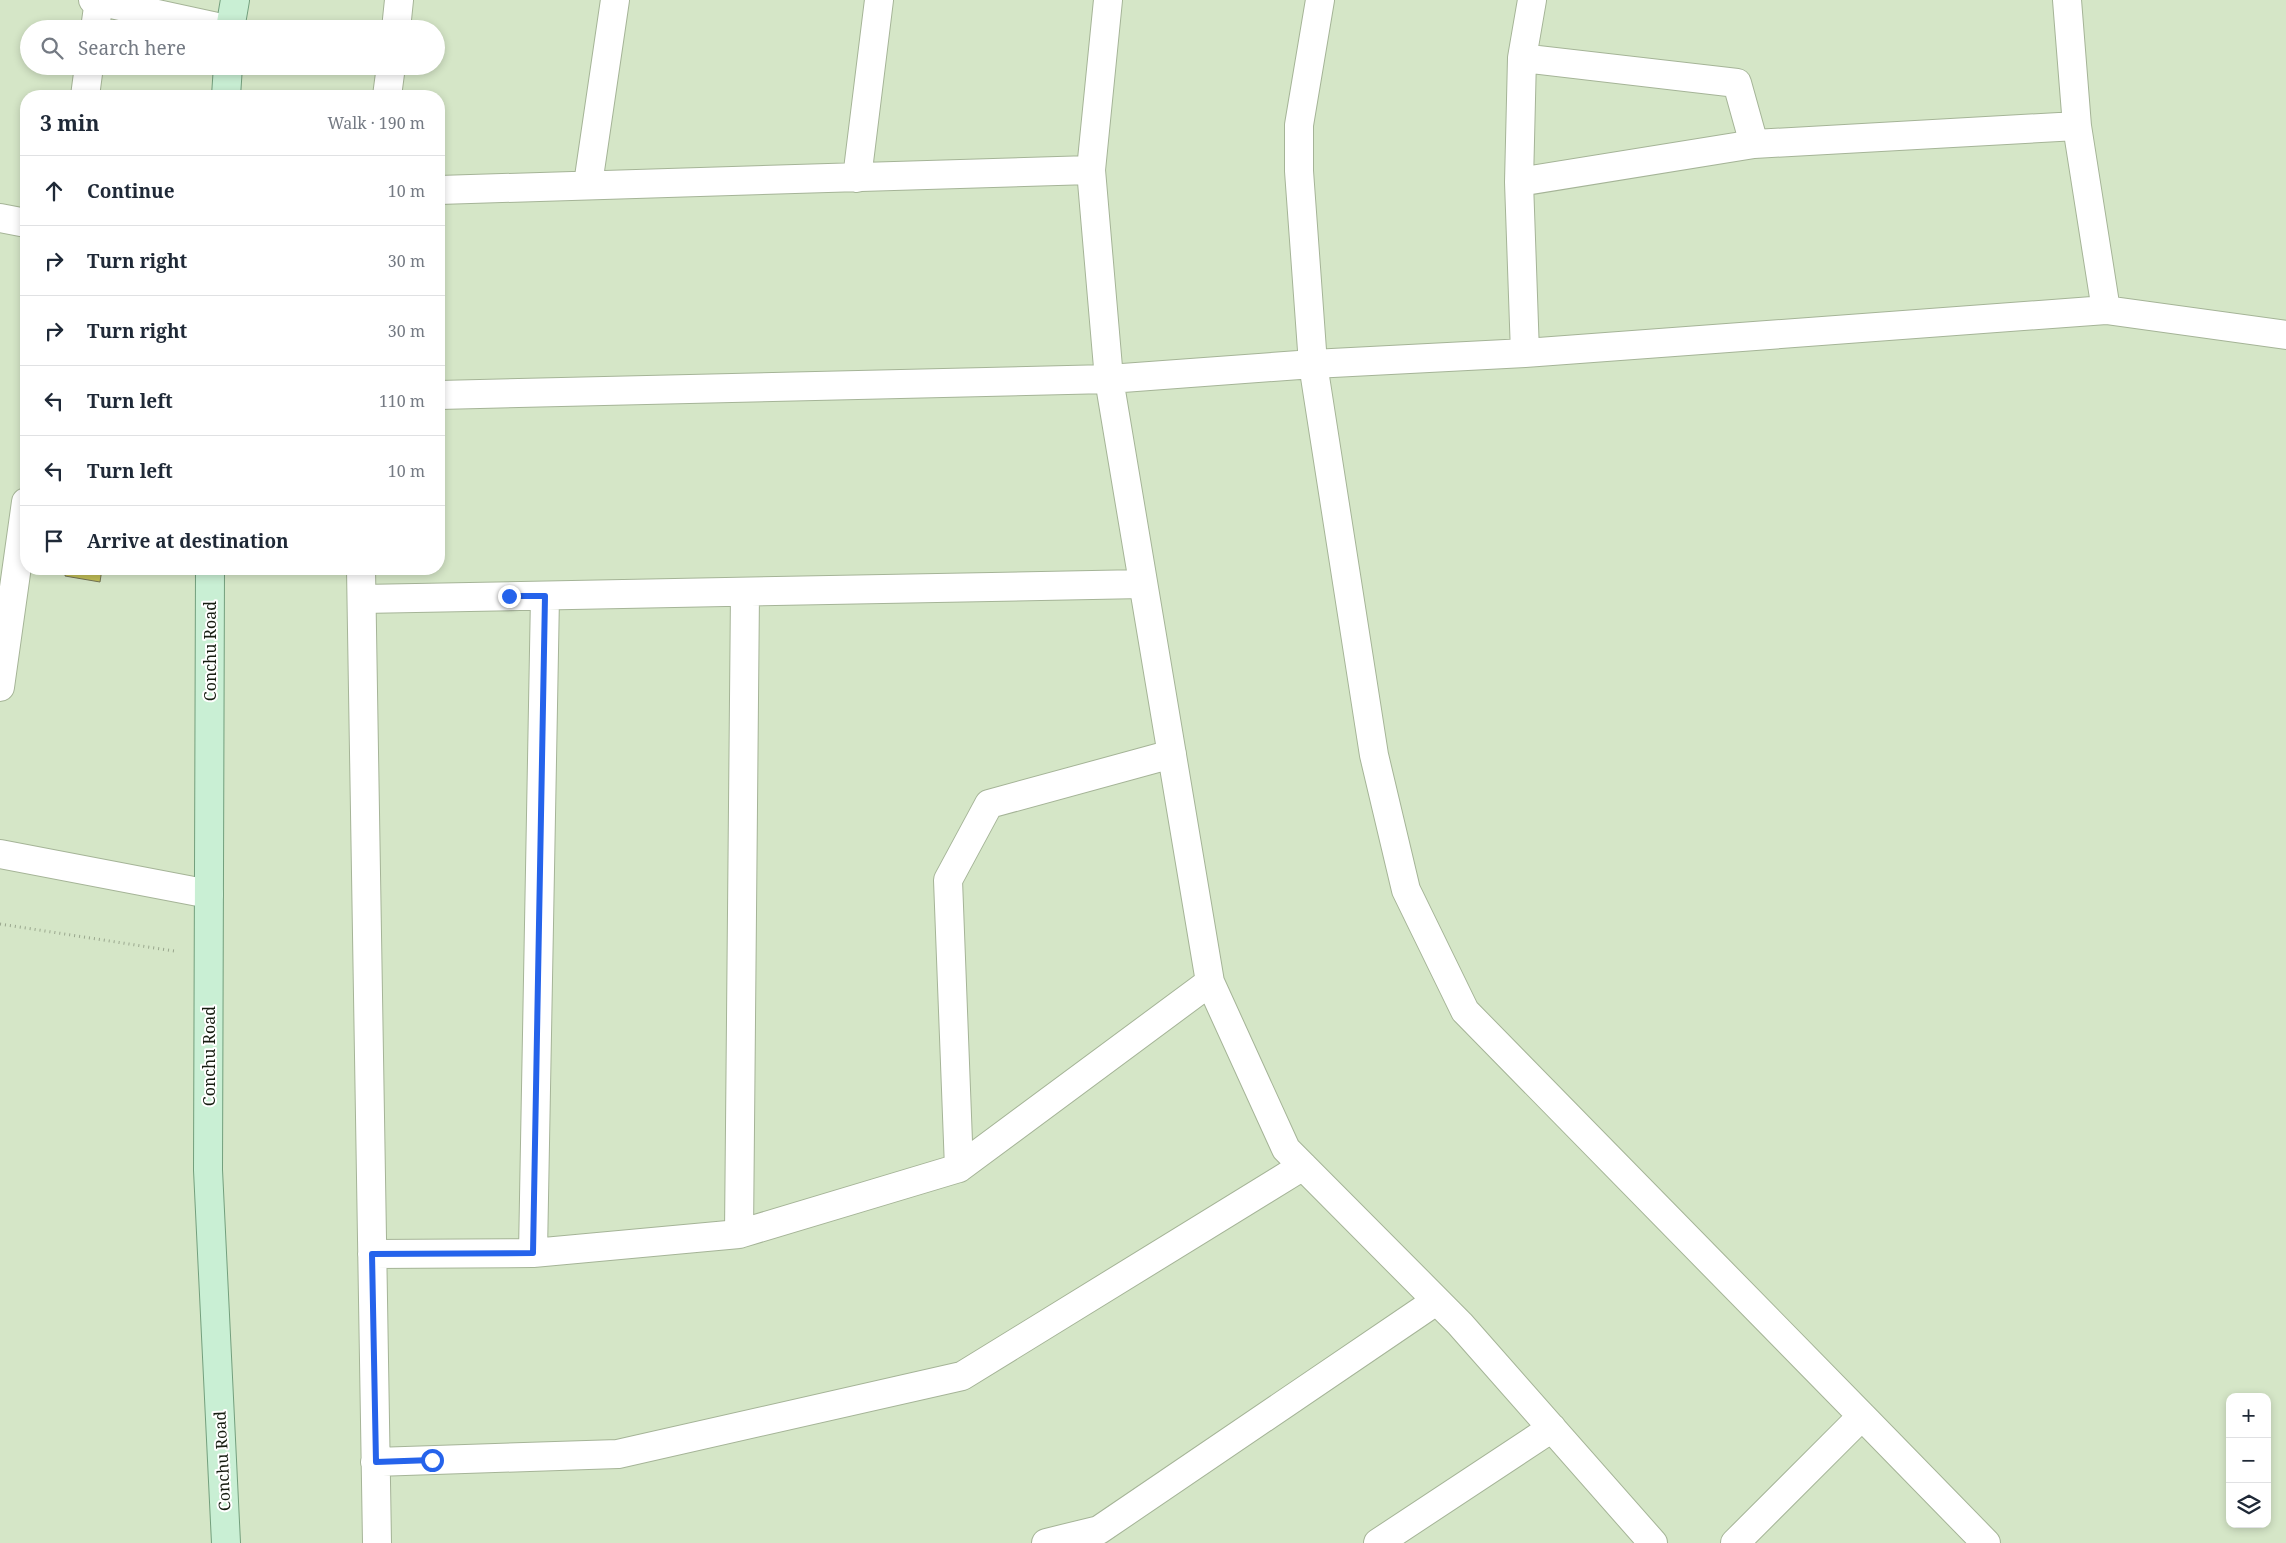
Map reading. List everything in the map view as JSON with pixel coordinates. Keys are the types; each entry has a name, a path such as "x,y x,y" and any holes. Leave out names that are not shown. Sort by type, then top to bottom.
{"main road":[{"path":"232,20 235,0"},
{"path":"226,90 227,75"},
{"name":"Conchu Road","path":"210,575 208,1170 226,1543"}],"street":[{"path":"96,20 97,0 186,20"},
{"path":"397,20 399,0"},
{"path":"588,184 615,0"},
{"path":"857,178 879,0"},
{"path":"1108,0 1091,170 1109,379 1210,982 1286,1148 1436,1301 1552,1428 1653,1543"},
{"path":"1320,0 1299,124 1299,171 1313,364 1374,755 1406,890 1465,1011 1986,1543"},
{"path":"1525,353 1519,182 1522,58 1532,0"},
{"path":"2067,0 2077,126 2106,310"},
{"path":"1522,58 1737,83 1754,144"},
{"path":"86,90 88,75"},
{"path":"388,90 390,75"},
{"path":"1519,182 1754,144 2077,126"},
{"path":"445,190 1091,170"},
{"path":"0,218 20,221"},
{"path":"445,395 1109,379 1313,364 1525,353 2106,310 2286,335"},
{"path":"0,687 20,545"},
{"path":"362,575 377,1543"},
{"path":"362,599 1143,584"},
{"path":"739,1234 745,592"},
{"path":"533,1253 545,596"},
{"path":"959,1168 948,880 989,804 1172,754"},
{"path":"0,854 209,894"},
{"path":"372,1254 533,1253 739,1234 959,1168 1210,982"},
{"path":"376,1462 618,1454 962,1376 1303,1166"},
{"path":"1046,1543 1099,1530 1436,1301"},
{"path":"1735,1543 1862,1416"},
{"path":"1378,1543 1552,1428"}],"path":[{"path":"0,924 209,957"}],"building":[{"path":"65,575 101,575 100,582"}],"route":[{"path":"432,1460 376,1462 372,1254 533,1253 545,596 509,596"}]}
